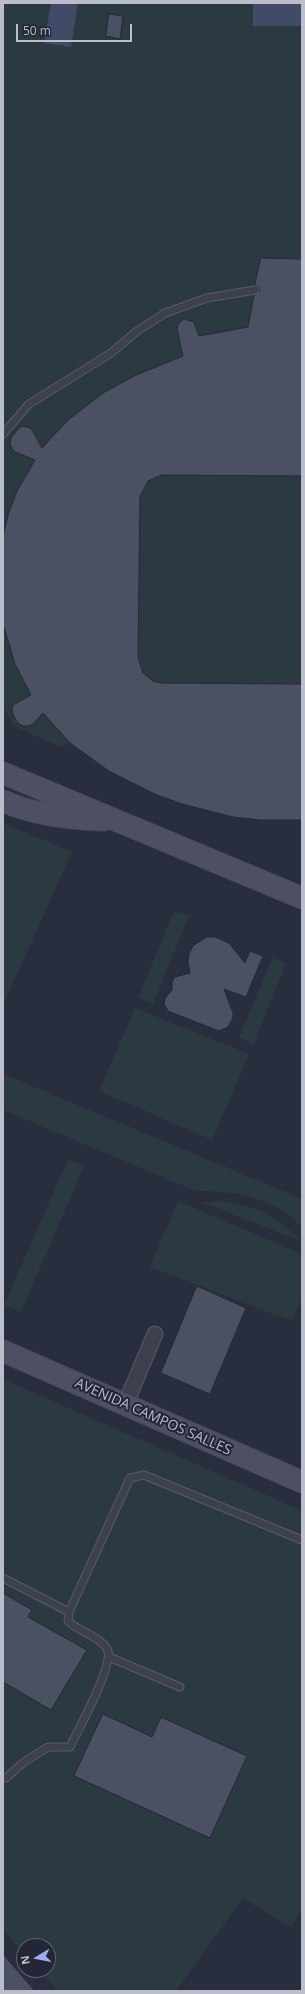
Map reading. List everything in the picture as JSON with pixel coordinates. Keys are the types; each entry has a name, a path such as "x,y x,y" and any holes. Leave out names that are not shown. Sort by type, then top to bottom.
{"main road":[{"path":"3,773 302,898"},
{"path":"3,801 13,805 72,819 117,820"},
{"name":"AVENIDA CAMPOS SALLES","path":"3,1351 302,1482"}],"street":[{"path":"125,1404 155,1334"}],"lane":[{"path":"3,434 29,404 111,353 136,332 165,313 207,298 255,290"},
{"path":"6,1778 24,1762 48,1747 70,1747 104,1672 109,1657 107,1648 100,1641 72,1626 68,1621 69,1612 130,1478 144,1475 302,1540"},
{"path":"3,1578 69,1612"},
{"path":"109,1657 180,1687"}],"shaded area":[{"path":"3,3 302,3 302,820 271,820 239,817 179,803 150,792 122,778 95,762 70,743 61,747 14,726 3,707"},
{"path":"3,823 72,852 3,1005"},
{"path":"174,911 189,916 153,1004 138,998"},
{"path":"273,957 286,963 253,1045 239,1037"},
{"path":"135,1008 249,1054 212,1140 99,1091"},
{"path":"3,1074 302,1199 302,1228 281,1209 268,1203 239,1194 196,1191 3,1110"},
{"path":"68,1159 84,1166 21,1312 4,1305"},
{"path":"178,1201 302,1254 302,1298 292,1321 150,1267"},
{"path":"223,1201 256,1209 274,1218 301,1241 201,1202"},
{"path":"3,1379 302,1511 302,1908 291,1927 243,1898 176,1991 58,1991 46,1978 56,1978 56,1938 16,1938 16,1944 3,1930"}],"water":[{"path":"51,3 78,3 71,47 44,43"},
{"path":"253,3 302,3 302,26 253,26"}],"building":[{"path":"109,14 123,16 120,39 106,36"},
{"path":"261,258 302,259 302,476 162,475 148,481 140,497 138,657 143,673 153,681 160,683 302,684 302,820 260,820 233,817 182,804 157,795 109,771 70,743 43,713 33,724 28,726 23,726 18,723 13,715 13,705 31,695 15,664 3,624 3,536 9,512 17,491 35,460 15,452 10,444 11,438 22,426 31,428 42,448 68,420 103,393 136,375 183,356 177,329 178,324 184,319 194,322 199,336 248,327 254,295 260,291 259,287 255,285"},
{"path":"207,937 215,937 229,943 245,963 250,951 263,956 246,997 224,989 233,1013 233,1018 228,1027 219,1031 168,1011 164,1004 165,998 172,990 172,982 175,977 190,973 188,962 189,954 193,946"},
{"path":"197,1286 246,1308 210,1394 161,1373"},
{"path":"3,1593 32,1610 28,1617 87,1650 51,1710 3,1682"},
{"path":"103,1714 152,1737 161,1717 247,1756 210,1838 74,1776"},
{"path":"3,1954 16,1969 16,1978 24,1978 35,1991 3,1991"}]}
